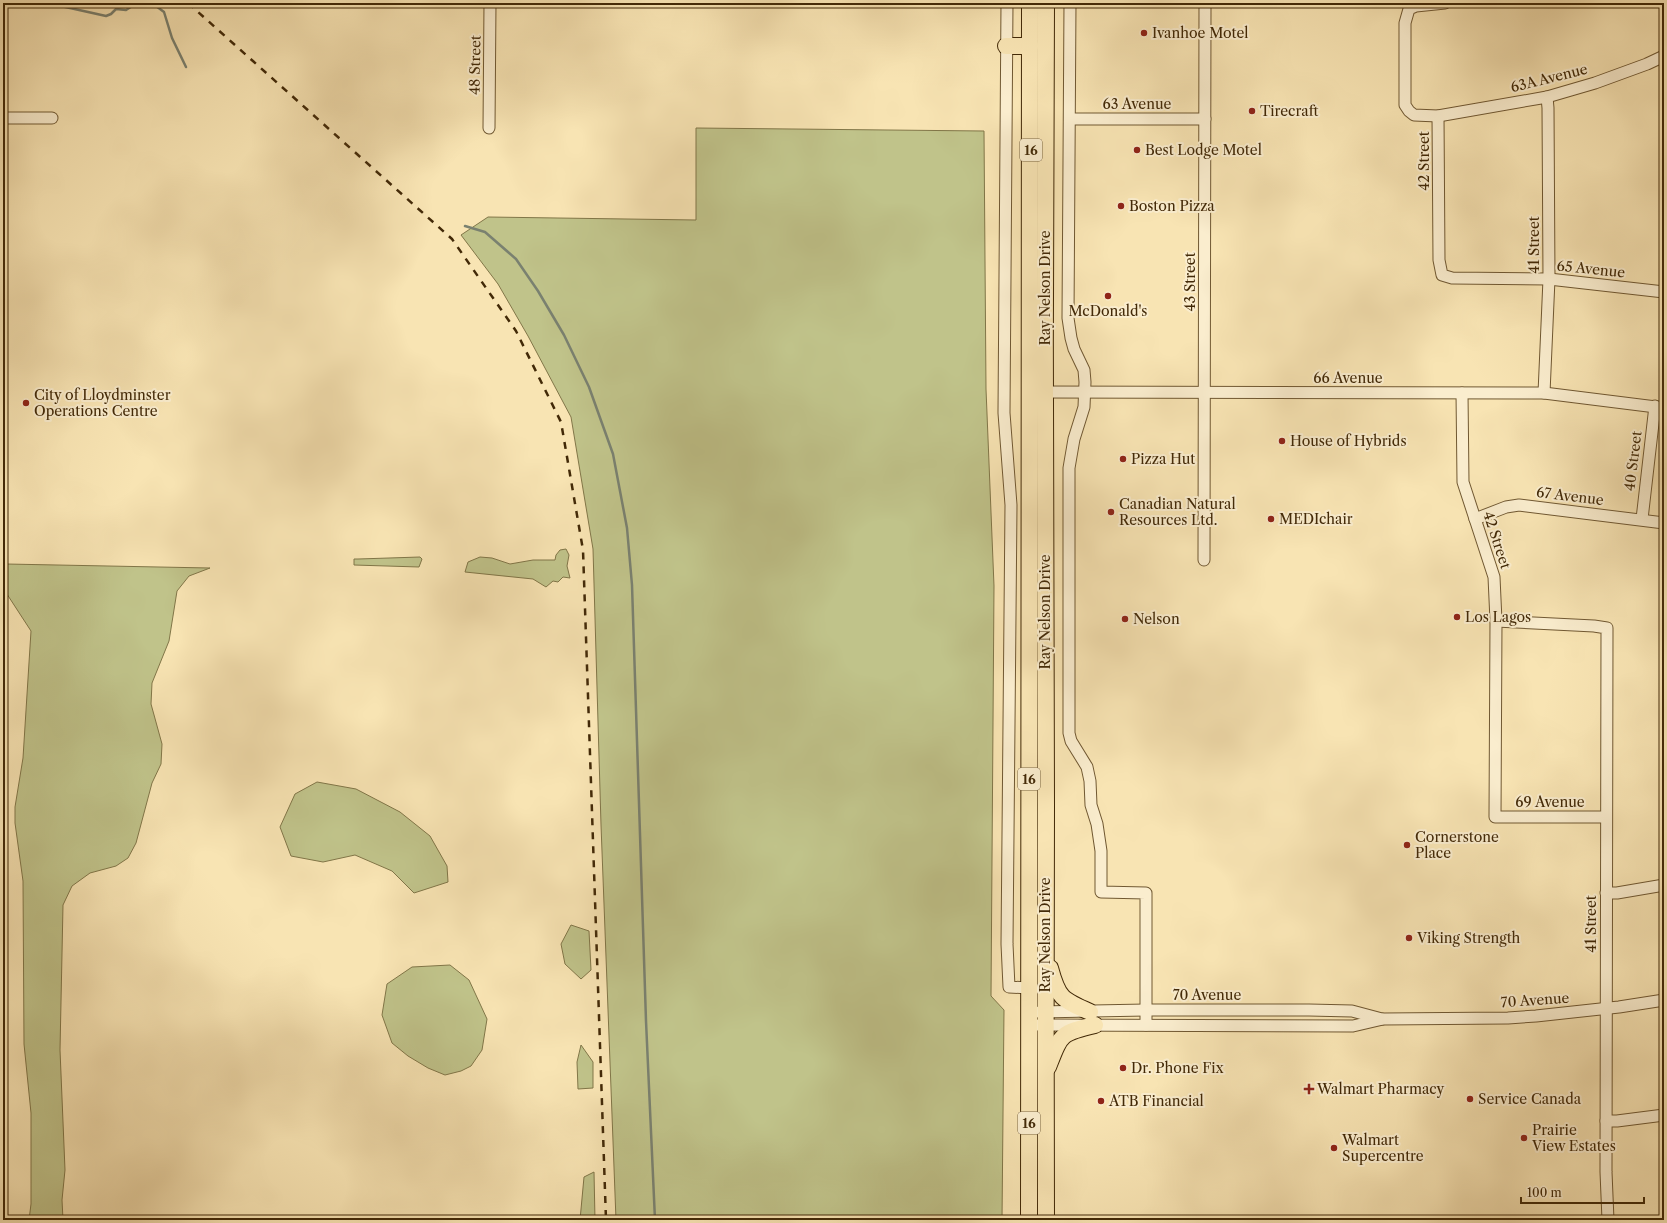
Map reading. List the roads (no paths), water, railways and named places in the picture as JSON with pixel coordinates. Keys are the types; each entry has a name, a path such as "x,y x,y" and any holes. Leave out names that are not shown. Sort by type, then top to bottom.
{"highway":[{"name":"Ray Nelson Drive","path":"1029,1220 1037,1019 1045,948 1030,3"},
{"name":"Ray Nelson Drive","path":"1046,3 1037,392 1029,988 1037,1019 1045,1076 1046,1220"},
{"path":"1006,46 1030,46"},
{"path":"1045,948 1055,988 1066,1001 1092,1019 1063,1036 1057,1045 1045,1076"}],"street":[{"name":"48 Street","path":"489,128 490,3"},
{"path":"1007,3 1004,413 1011,505 1007,944 1009,988 1029,988"},
{"path":"1070,3 1068,318 1074,349 1084,370 1085,393 1084,407 1074,439 1069,468 1069,733 1071,741 1087,767 1090,781 1091,805 1097,824 1101,851 1101,892 1146,893 1146,1025"},
{"name":"43 Street","path":"1204,560 1205,3"},
{"name":"42 Street","path":"1442,275 1440,260 1438,116 1414,115 1409,112 1405,105 1405,23 1409,9 1416,6 1445,3"},
{"name":"63A Avenue","path":"1438,116 1547,98 1596,83 1664,56"},
{"name":"41 Street","path":"1544,393 1549,279 1547,98"},
{"path":"3,118 52,118"},
{"name":"63 Avenue","path":"1070,119 1205,119"},
{"name":"65 Avenue","path":"1442,275 1452,278 1549,279 1664,292"},
{"name":"66 Avenue","path":"1037,392 1544,393 1660,407"},
{"name":"42 Street","path":"1462,393 1463,482 1494,577 1496,622 1496,817"},
{"name":"40 Street","path":"1642,520 1660,407"},
{"name":"67 Avenue","path":"1475,519 1506,507 1519,506 1664,523"},
{"name":"41 Street","path":"1496,622 1594,626 1607,628 1605,817 1606,1172 1608,1220"},
{"name":"69 Avenue","path":"1496,817 1605,817"},
{"path":"1606,893 1618,893 1664,885"},
{"name":"70 Avenue","path":"1037,1019 1092,1019 1146,1025 1349,1026 1383,1019 1508,1018 1606,1009 1664,1000"},
{"name":"70 Avenue","path":"1092,1019 1146,1010 1352,1011 1383,1019"},
{"path":"1606,1121 1664,1115"}],"waterway":[{"path":"52,4 106,16 111,14 116,9 126,10 134,5 145,4 156,6 164,12 172,38 186,67"},
{"path":"465,226 485,232 516,259 538,291 564,335 589,387 613,454 627,528 632,585 646,1021 655,1220"}],"railway":[{"path":"188,3 452,239 516,331 561,422 583,550 606,1220"}],"place":[{"name":"Ivanhoe Motel","path":"1144,33"},
{"name":"Tirecraft","path":"1252,111"},
{"name":"Best Lodge Motel","path":"1137,150"},
{"name":"Boston Pizza","path":"1121,206"},
{"name":"McDonald's","path":"1108,296"},
{"name":"City of Lloydminster Operations Centre","path":"26,403"},
{"name":"House of Hybrids","path":"1282,441"},
{"name":"Pizza Hut","path":"1123,459"},
{"name":"Canadian Natural Resources Ltd.","path":"1111,512"},
{"name":"MEDIchair","path":"1271,519"},
{"name":"Los Lagos","path":"1457,617"},
{"name":"Nelson","path":"1125,619"},
{"name":"Cornerstone Place","path":"1407,845"},
{"name":"Viking Strength","path":"1409,938"},
{"name":"Dr. Phone Fix","path":"1123,1068"},
{"name":"Walmart Pharmacy","path":"1309,1089"},
{"name":"Service Canada","path":"1470,1099"},
{"name":"ATB Financial","path":"1101,1101"},
{"name":"Prairie View Estates","path":"1524,1138"},
{"name":"Walmart Supercentre","path":"1334,1148"}]}
